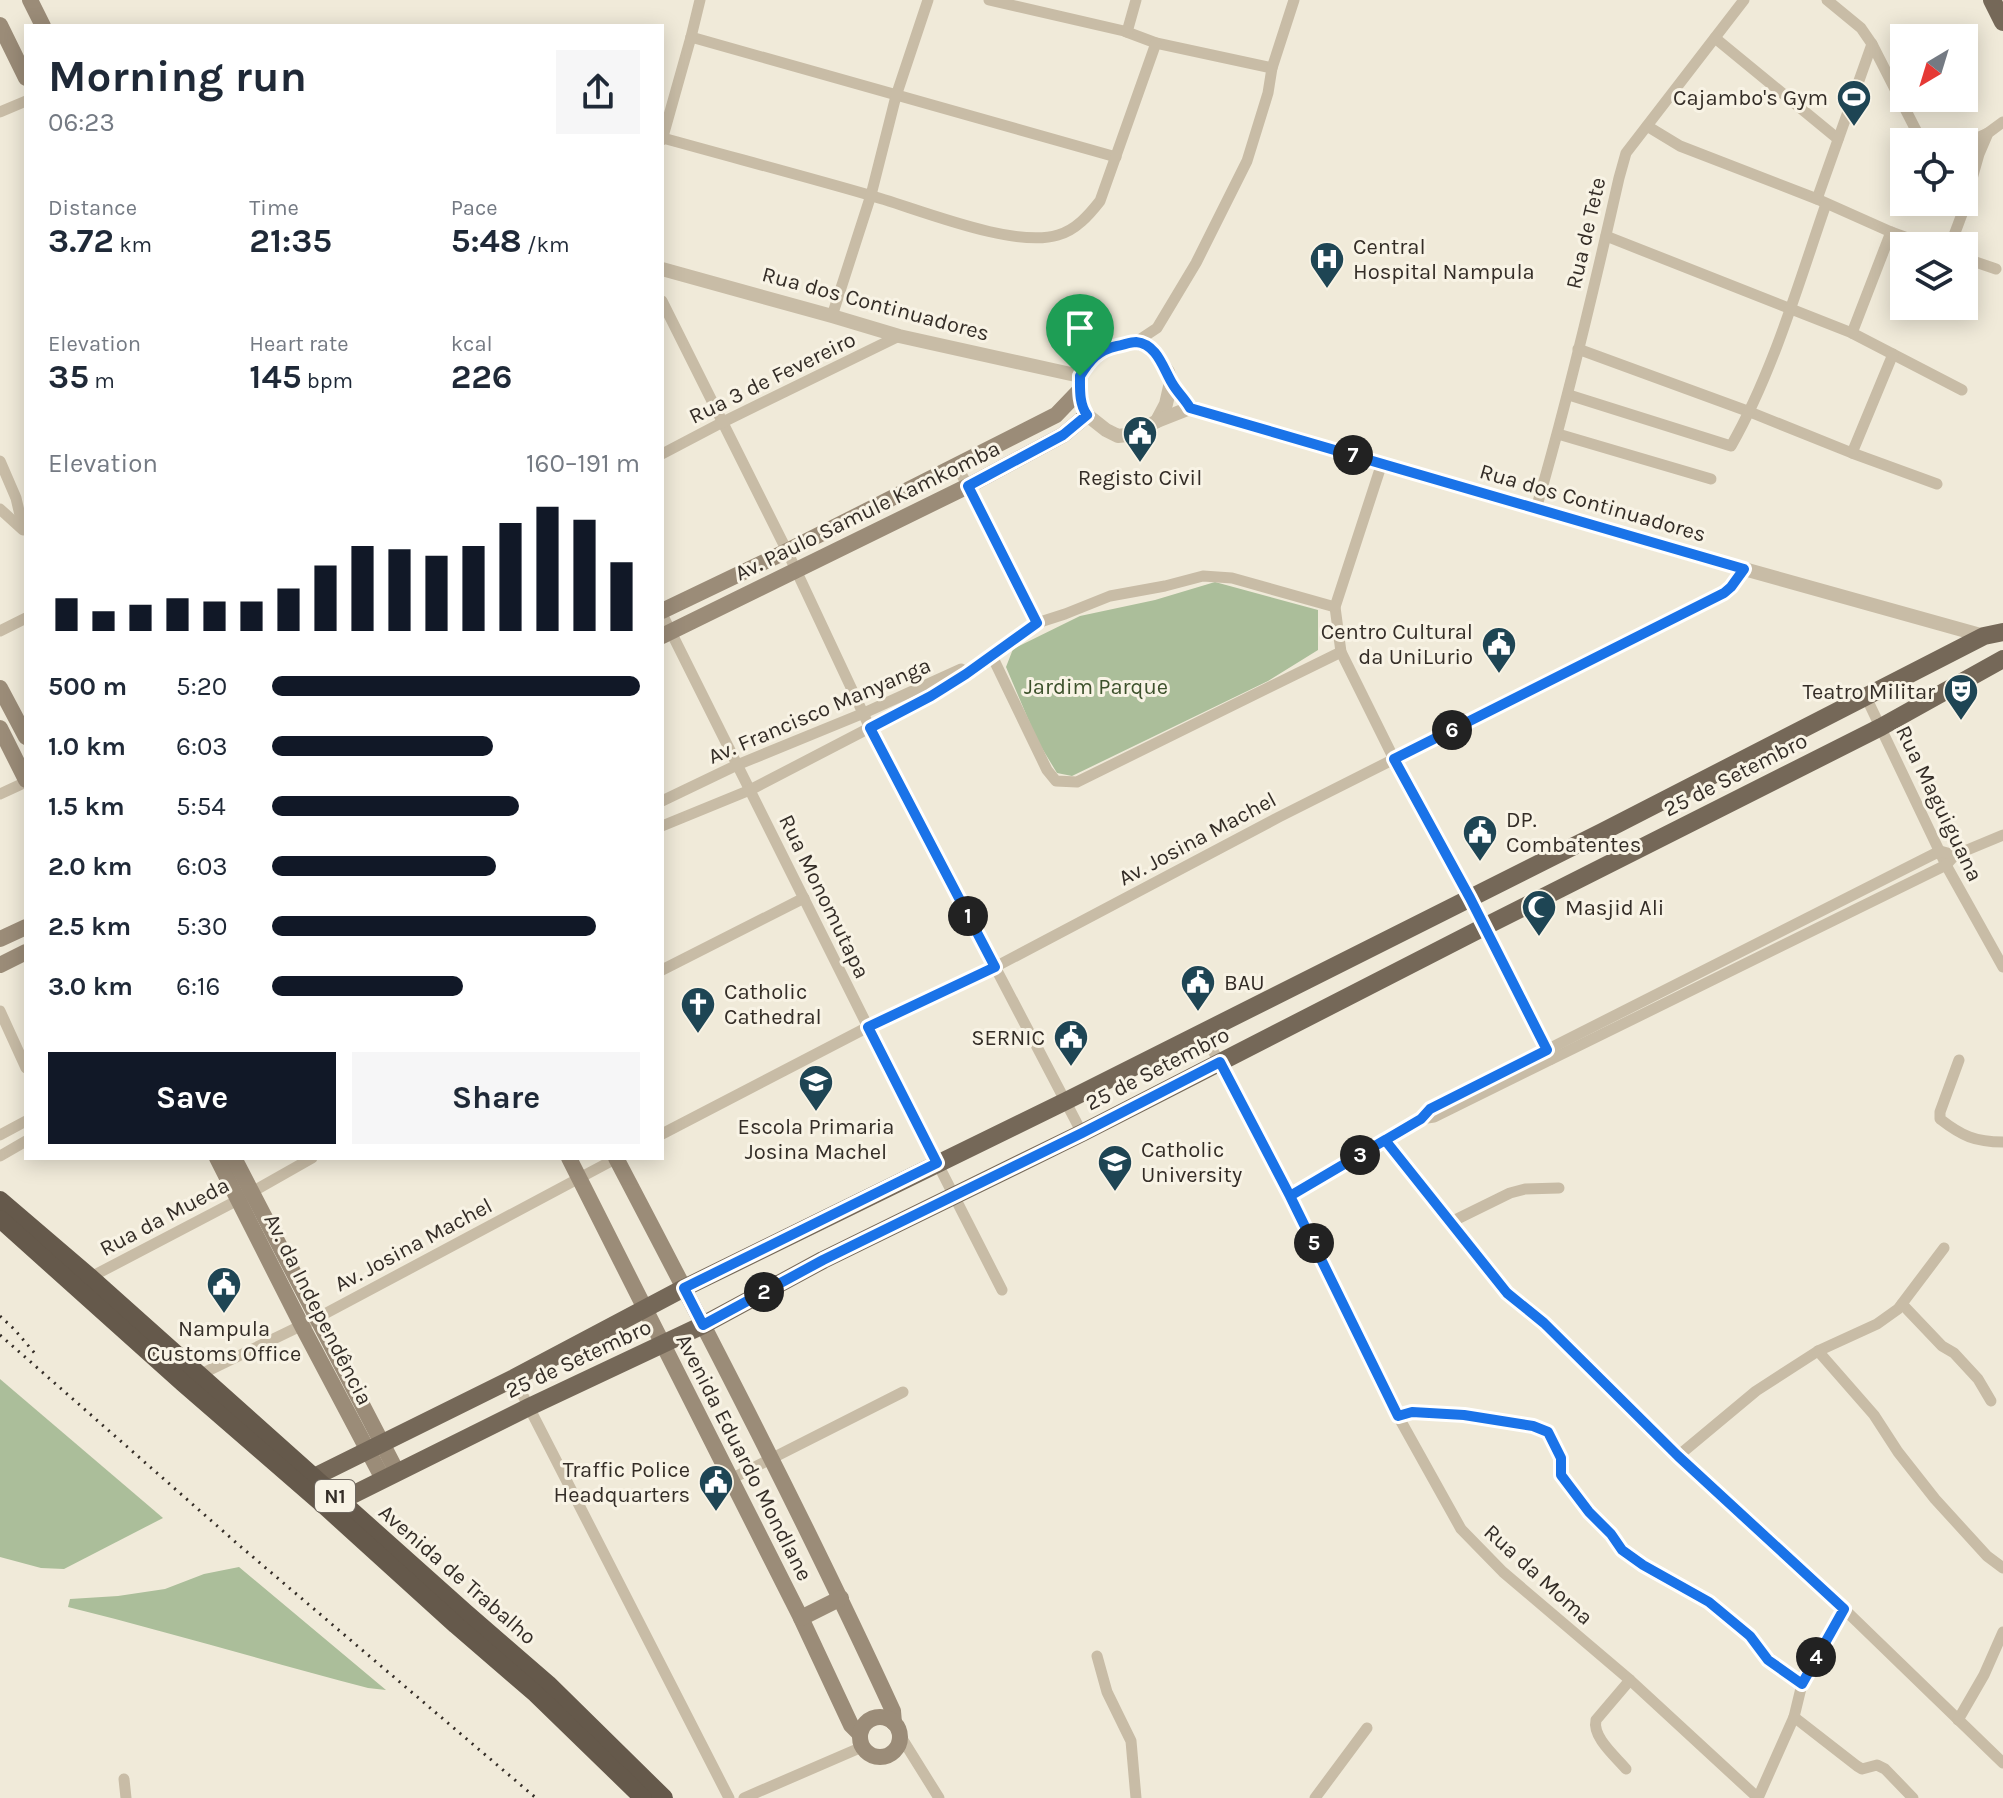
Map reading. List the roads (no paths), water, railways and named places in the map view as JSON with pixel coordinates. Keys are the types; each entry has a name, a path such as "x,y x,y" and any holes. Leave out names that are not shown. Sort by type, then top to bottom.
{"highway":[{"name":"Avenida de Trabalho","path":"0,1200 83,1281 664,1798"},
{"name":"Avenida de Trabalho","path":"0,1219 83,1281"},
{"name":"Avenida de Trabalho","path":"542,1689 643,1798"}],"main road":[{"path":"30,0 42,24"},
{"path":"1992,0 2003,22"},
{"path":"0,25 24,74"},
{"name":"Av. Paulo Samule Kamkomba","path":"664,611 1056,415 1080,383"},
{"name":"Av. Paulo Samule Kamkomba","path":"666,634 968,486 1063,435 1087,415"},
{"name":"25 de Setembro","path":"306,1481 514,1378 684,1288 1066,1101 1602,832 1984,636 2003,632"},
{"path":"1984,636 2003,642"},
{"name":"25 de Setembro","path":"334,1504 703,1325 823,1260 1082,1133 1753,793 2003,659"},
{"path":"0,688 24,733"},
{"path":"0,728 24,777"},
{"path":"1735,764 1753,793"},
{"path":"1602,832 1617,860"},
{"path":"0,939 24,928"},
{"path":"0,965 24,953"},
{"path":"1336,965 1350,996"},
{"name":"Av. da Independência","path":"218,1160 244,1196 390,1476"},
{"name":"Av. da Independência","path":"235,1160 244,1196"},
{"name":"Avenida Eduardo Mondlane","path":"570,1160 860,1740"},
{"name":"Avenida Eduardo Mondlane","path":"617,1160 841,1598 893,1711 897,1730"},
{"path":"808,1229 823,1260"},
{"path":"801,1618 841,1598"},
{"path":"874,1717 886,1717 897,1730 897,1749 886,1756 873,1757 860,1740 863,1724 874,1717"}],"street":[{"path":"664,132 700,0"},
{"path":"832,316 871,195 896,96 928,0"},
{"path":"989,0 1127,32 1156,43 1272,68"},
{"path":"1127,32 1136,0"},
{"path":"1136,342 1149,347 1157,356 1190,408 1135,434 1118,436 1087,415 1083,409 1080,383 1093,357 1106,348 1136,342 1157,328 1196,263 1247,161 1294,0"},
{"name":"Rua de Tete","path":"1536,509 1569,395 1626,153 1744,0"},
{"path":"1827,0 1861,28 1872,44 1915,128"},
{"path":"691,37 1116,157"},
{"path":"1715,38 1838,139"},
{"path":"664,140 1005,235 1024,238 1058,235 1078,225 1100,201 1156,43"},
{"path":"1569,395 1731,446 1750,412 1790,307 1838,139 1872,44"},
{"path":"0,112 24,102"},
{"path":"1978,138 2003,122"},
{"path":"1647,126 1680,146 1891,232"},
{"path":"1978,158 1988,133"},
{"path":"1852,333 1890,235"},
{"path":"1606,236 1852,333 1962,390"},
{"path":"1978,263 1996,269"},
{"name":"Rua dos Continuadores","path":"664,270 1080,383"},
{"path":"664,305 787,551 870,728 1082,1133"},
{"path":"1157,328 1157,356"},
{"name":"Rua 3 de Fevereiro","path":"664,453 899,336"},
{"path":"1578,349 1937,484"},
{"path":"1852,453 1893,354"},
{"path":"1157,421 1166,404 1171,382"},
{"name":"Rua dos Continuadores","path":"1190,408 1984,636"},
{"path":"1558,434 1711,479"},
{"path":"0,461 16,498 24,531"},
{"path":"1382,463 1335,607 1341,652 1549,1054"},
{"path":"956,465 1037,623"},
{"path":"0,509 24,531"},
{"name":"Av. Josina Machel","path":"664,1133 1724,593 1744,569"},
{"name":"Av. Francisco Manyanga","path":"664,825 750,790 931,696 1037,623 1110,596 1203,576 1255,583 1335,607"},
{"path":"0,631 24,619"},
{"name":"Rua Monomutapa","path":"666,634 750,790 1002,1290"},
{"path":"992,656 1047,770 1056,781 1077,782 1341,652"},
{"name":"Av. Francisco Manyanga","path":"664,800 737,765 992,656"},
{"name":"Rua Maguiguana","path":"1866,697 1940,851"},
{"path":"0,794 24,782"},
{"path":"1549,1054 2003,835"},
{"path":"1290,1196 1421,1119 1434,1117 1461,1099 1940,851 1950,860"},
{"name":"Rua Maguiguana","path":"1950,860 2003,967"},
{"path":"664,969 804,898"},
{"path":"1988,941 2003,944"},
{"path":"0,1011 24,1064"},
{"name":"Rua da Moma","path":"1203,1032 1290,1196 1398,1416 1461,1529 1503,1572 1630,1680 1758,1798"},
{"path":"1959,1060 1940,1119 1968,1138 2003,1142"},
{"path":"0,1135 24,1122"},
{"path":"1385,1140 1507,1293 1544,1323 1678,1456 1844,1609 2003,1763"},
{"path":"0,1156 24,1142"},
{"name":"Rua da Mueda","path":"83,1281 308,1160"},
{"name":"Av. Josina Machel","path":"192,1379 309,1322 612,1160"},
{"path":"1451,1222 1510,1193 1525,1189 1559,1188"},
{"path":"1678,1456 1756,1391 1818,1351 1877,1324 1898,1309 1944,1248"},
{"path":"1902,1304 1978,1379 1991,1401"},
{"path":"1818,1351 1874,1415 1935,1499 1987,1556 2003,1568"},
{"path":"514,1378 729,1798"},
{"path":"731,1479 903,1392"},
{"path":"1398,1416 1412,1412 1464,1415 1533,1426 1548,1432 1561,1458 1561,1475 1622,1550 1709,1602 1750,1636 1768,1660 1802,1684"},
{"path":"1758,1798 1794,1717 1802,1684 1844,1609"},
{"path":"1958,1720 2002,1637"},
{"path":"1097,1656 1107,1692 1131,1741 1132,1795"},
{"path":"1626,1769 1601,1740 1595,1724 1630,1680"},
{"path":"1794,1717 1862,1769 1877,1765 1885,1769 1913,1798"},
{"path":"1315,1798 1367,1728"},
{"path":"897,1730 939,1798"},
{"path":"744,1798 860,1740"},
{"path":"124,1779 126,1798"}],"railway":[{"path":"0,1316 38,1357"},
{"path":"0,1335 240,1546 536,1798"}],"place":[{"name":"Cajambo's Gym","path":"1854,128"},
{"name":"Central Hospital Nampula","path":"1327,290"},
{"name":"Registo Civil","path":"1140,464"},
{"name":"Centro Cultural da UniLurio","path":"1499,675"},
{"name":"Teatro Militar","path":"1961,722"},
{"name":"DP. Combatentes","path":"1480,863"},
{"name":"Masjid Ali","path":"1539,938"},
{"name":"BAU","path":"1198,1013"},
{"name":"Catholic Cathedral","path":"698,1035"},
{"name":"SERNIC","path":"1071,1068"},
{"name":"Escola Primaria Josina Machel","path":"816,1113"},
{"name":"Catholic University","path":"1115,1193"},
{"name":"Nampula Customs Office","path":"224,1315"},
{"name":"Traffic Police Headquarters","path":"716,1513"}],"park label":[{"name":"Jardim Parque","path":"1096,686"}]}
